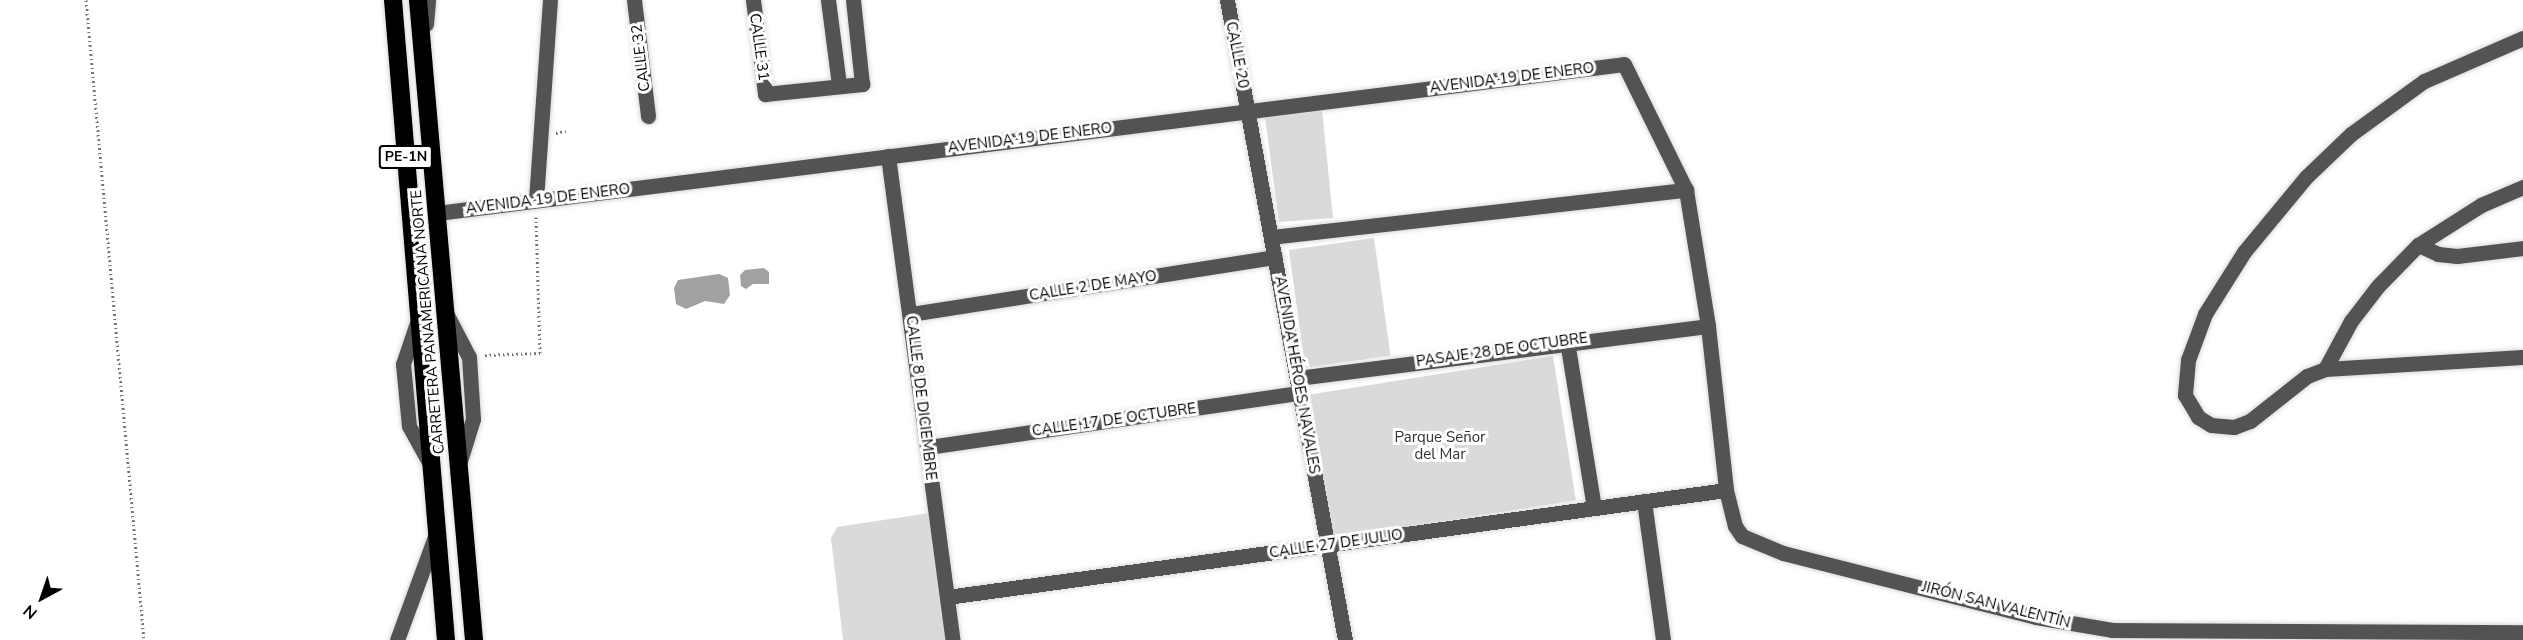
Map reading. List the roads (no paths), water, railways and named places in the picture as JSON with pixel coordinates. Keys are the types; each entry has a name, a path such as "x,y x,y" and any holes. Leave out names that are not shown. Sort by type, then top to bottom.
{"highway":[{"name":"CARRETERA PANAMERICANA NORTE","path":"393,0 446,640"},
{"name":"CARRETERA PANAMERICANA NORTE","path":"418,0 474,640"}],"street":[{"path":"424,72 428,0"},
{"path":"536,200 550,0"},
{"name":"CALLE 32","path":"634,0 648,116"},
{"name":"CALLE 31","path":"753,0 765,94 839,85"},
{"path":"828,0 839,85 862,84 853,0"},
{"name":"CALLE 20","path":"1227,0 1248,111"},
{"path":"2523,38 2424,81 2359,128 2306,177 2244,252 2209,307 2188,360 2185,395 2198,417 2211,425 2234,427 2250,421 2301,381 2325,369 2523,357"},
{"name":"AVENIDA 19 DE ENERO","path":"437,213 1624,64"},
{"name":"JIRÓN SAN VALENTÍN","path":"1624,64 1686,190 1708,326 1725,490 1735,526 1742,536 1758,545 2113,635 2269,636 2523,632"},
{"name":"AVENIDA HÉROES NAVALES","path":"1248,111 1345,640"},
{"name":"CALLE 8 DE DICIEMBRE","path":"888,156 953,640"},
{"path":"2325,369 2351,321 2378,286 2418,245 2481,205 2523,187"},
{"path":"1271,237 1686,190"},
{"path":"2418,245 2438,254 2457,256 2523,248"},
{"name":"CALLE 2 DE MAYO","path":"911,314 1275,257"},
{"name":"PASAJE 28 DE OCTUBRE","path":"1299,385 1567,341 1708,326"},
{"path":"1567,341 1594,508"},
{"name":"CALLE 17 DE OCTUBRE","path":"928,447 1299,385"},
{"name":"CALLE 27 DE JULIO","path":"947,597 1725,490"},
{"path":"1644,501 1663,640"},
{"path":"397,640 438,531"}],"park label":[{"name":"Parque Señor del Mar","path":"1440,446"}]}
